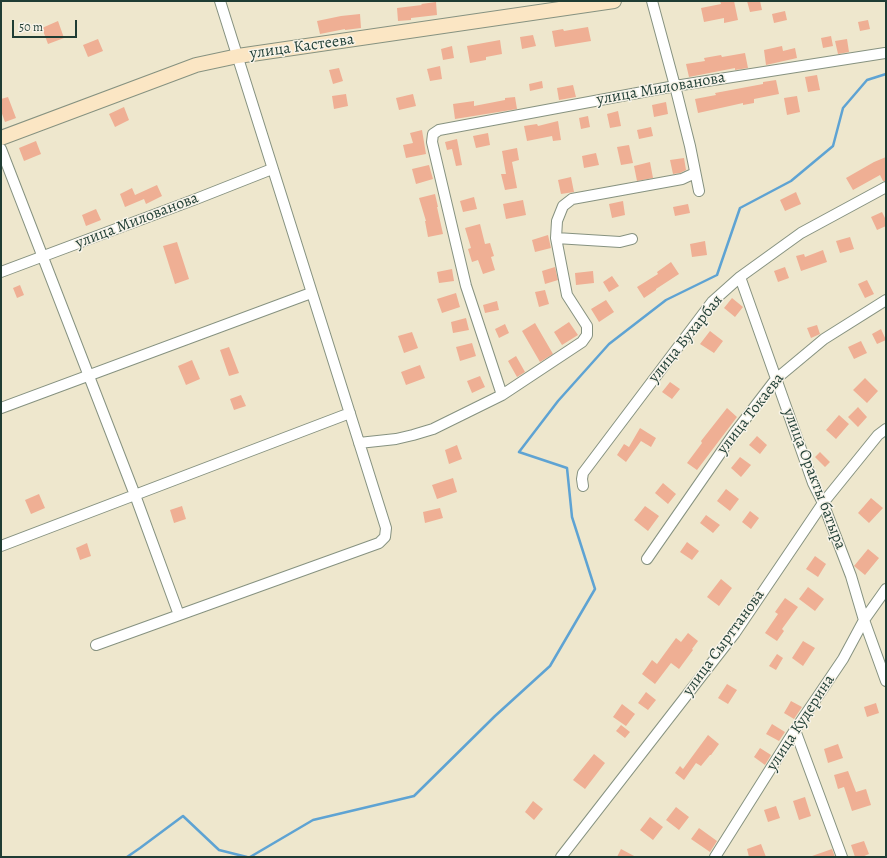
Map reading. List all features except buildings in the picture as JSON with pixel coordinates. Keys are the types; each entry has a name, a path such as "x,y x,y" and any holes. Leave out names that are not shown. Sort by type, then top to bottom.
{"street":[{"path":"96,645 379,543 385,537 386,528 220,1"},
{"name":"улица Кастеева","path":"1,138 196,65 238,56 614,1"},
{"path":"652,1 690,146 699,191"},
{"name":"улица Милованова","path":"502,395 466,286 432,142 433,134 439,130 675,86 885,53"},
{"path":"1,149 135,495 179,615"},
{"name":"улица Милованова","path":"1,272 189,202 272,169"},
{"path":"359,443 396,439 432,429 502,395 582,342 587,334 587,326 568,295 556,238 557,221 563,206 572,199 682,179 695,173"},
{"name":"улица Бухарбая","path":"583,486 583,473 712,302 740,277 801,233 886,187"},
{"path":"556,238 622,246 632,239"},
{"name":"улица Оракты батыра","path":"740,277 813,483 823,503 851,576 864,620 886,681"},
{"path":"1,408 311,293"},
{"name":"улица Токаева","path":"647,559 733,434 776,379 824,339 886,300"},
{"path":"1,546 350,413"},
{"name":"улица Сырттанова","path":"562,857 735,633 823,503 878,435 886,429"},
{"name":"улица Кудерина","path":"714,857 795,730 843,659 864,620 886,589"},
{"path":"795,730 842,857"}],"waterway":[{"path":"250,857 313,820 414,796 495,716 550,666 595,589 572,517 567,468 519,452 558,401 609,344 666,300 717,275 740,208 791,181 833,146 843,108 867,80 886,74"},
{"path":"127,857 183,816 219,850 247,857"}]}
